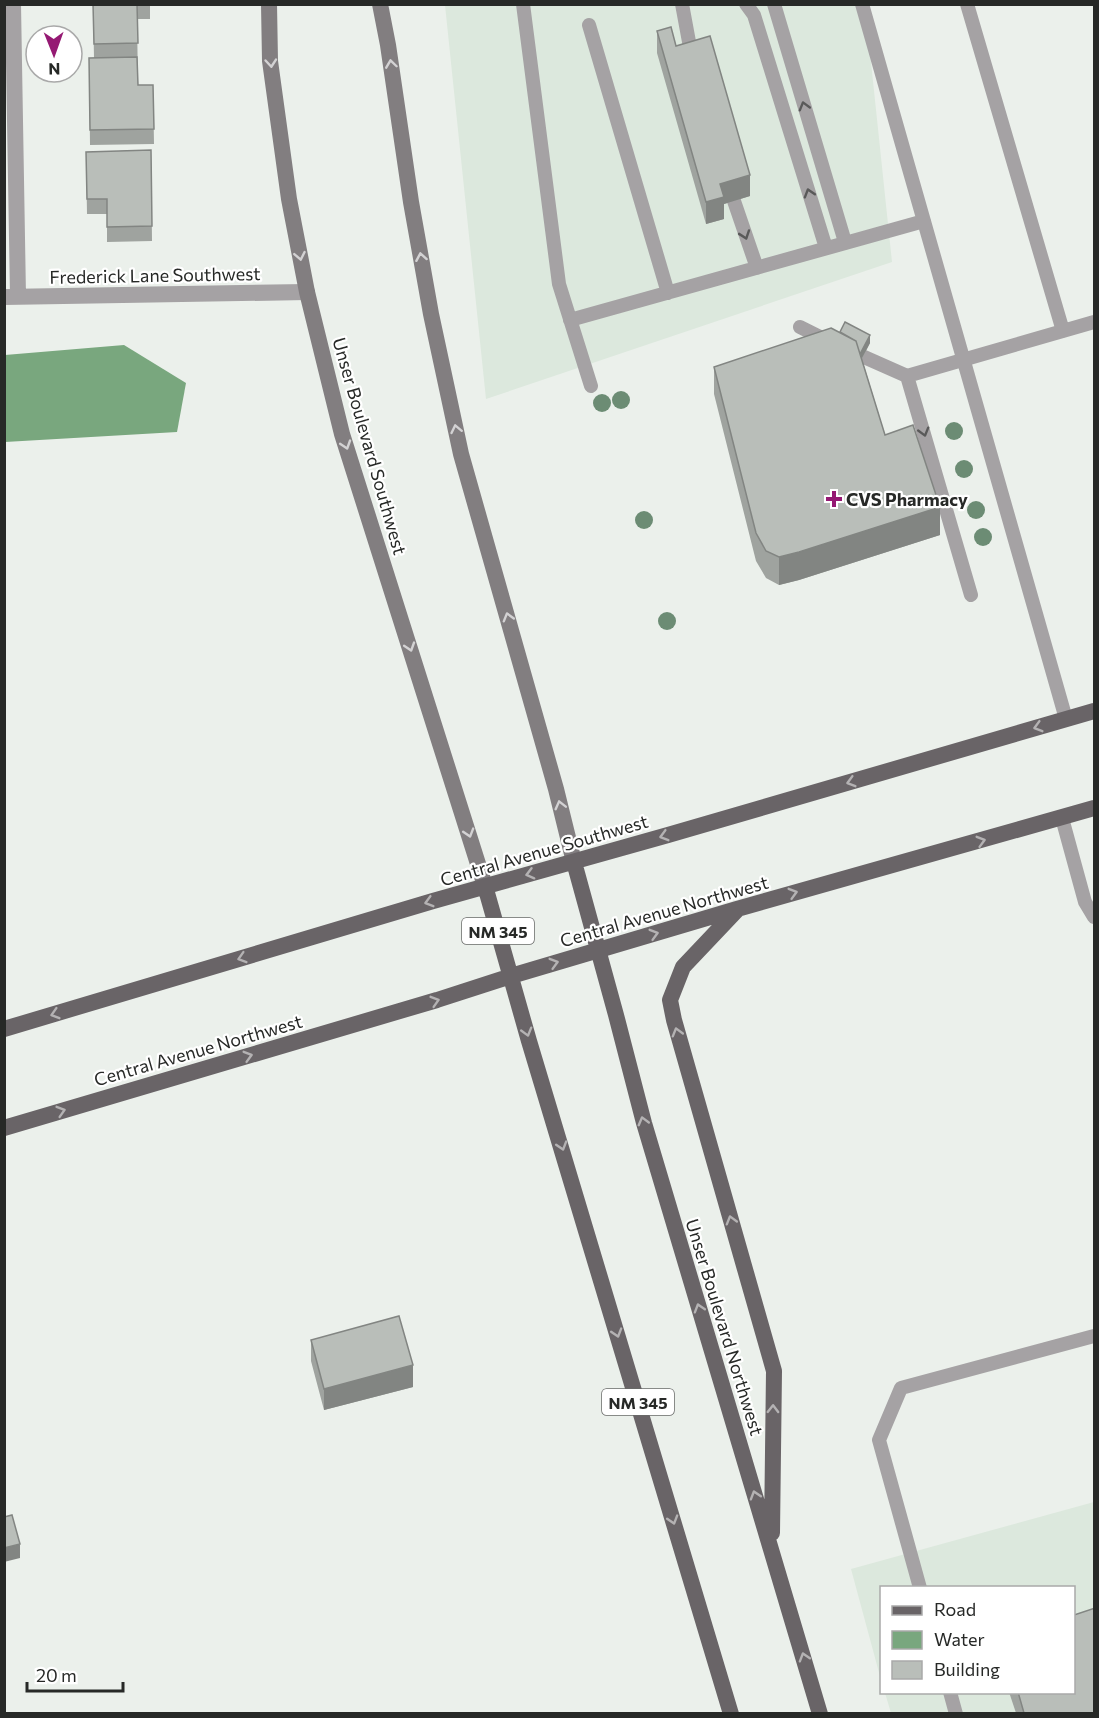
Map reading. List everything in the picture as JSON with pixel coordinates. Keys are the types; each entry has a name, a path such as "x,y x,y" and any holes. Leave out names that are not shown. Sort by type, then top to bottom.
{"main road":[{"name":"Unser Boulevard Southwest","path":"269,4 272,72 289,199 307,292 342,434 486,886"},
{"path":"380,4 431,314 461,454 553,778 574,862"},
{"name":"Central Avenue Southwest","path":"4,1029 486,886 1095,711"},
{"name":"Central Avenue Northwest","path":"4,1128 426,1004 597,950 1095,808"},
{"name":"Unser Boulevard Northwest","path":"574,862 644,1124 820,1713"},
{"name":"NM 345","path":"486,886 730,1713"},
{"path":"737,909 683,967 670,1000 774,1371 771,1551"}],"street":[{"path":"11,296 13,4"},
{"name":"Frederick Lane Southwest","path":"11,296 307,292"}],"lane":[{"path":"523,4 559,284 591,386"},
{"path":"681,4 693,62"},
{"path":"746,4 754,15 826,248"},
{"path":"774,4 845,242"},
{"path":"862,4 1066,719"},
{"path":"967,4 1063,331"},
{"path":"589,25 668,292"},
{"path":"734,201 756,268"},
{"path":"570,320 924,221"},
{"path":"800,327 907,376 1095,322"},
{"path":"907,376 971,595"},
{"path":"1062,818 1085,902 1095,917"},
{"path":"920,1586 879,1440 901,1388 1095,1336"},
{"path":"951,1694 956,1713"}],"shaded area":[{"path":"445,5 865,5 892,262 486,399"},
{"path":"1094,1502 1094,1713 891,1713 885,1694 1075,1694 1075,1586 880,1586 880,1676 851,1569"}],"water":[{"path":"124,345 186,383 177,432 5,442 5,355"}],"building":[{"path":"93,4 137,4 138,43 94,44"},
{"path":"671,27 676,46 710,36 750,175 720,184 724,197 706,202 657,31"},
{"path":"137,57 138,85 153,85 154,129 90,130 89,58"},
{"path":"151,150 152,226 107,227 107,199 87,199 86,152"},
{"path":"845,322 870,335 860,354 856,341 840,332"},
{"name":"CVS Pharmacy","path":"831,328 856,341 885,435 913,425 940,507 779,557 766,551 756,533 714,367"},
{"path":"399,1316 413,1365 324,1389 311,1340"},
{"path":"12,1515 20,1544 4,1548 4,1517"},
{"path":"1095,1608 1095,1713 1024,1713 1019,1694 1075,1694 1075,1615"}],"place":[{"name":"CVS Pharmacy","path":"834,499"}]}
